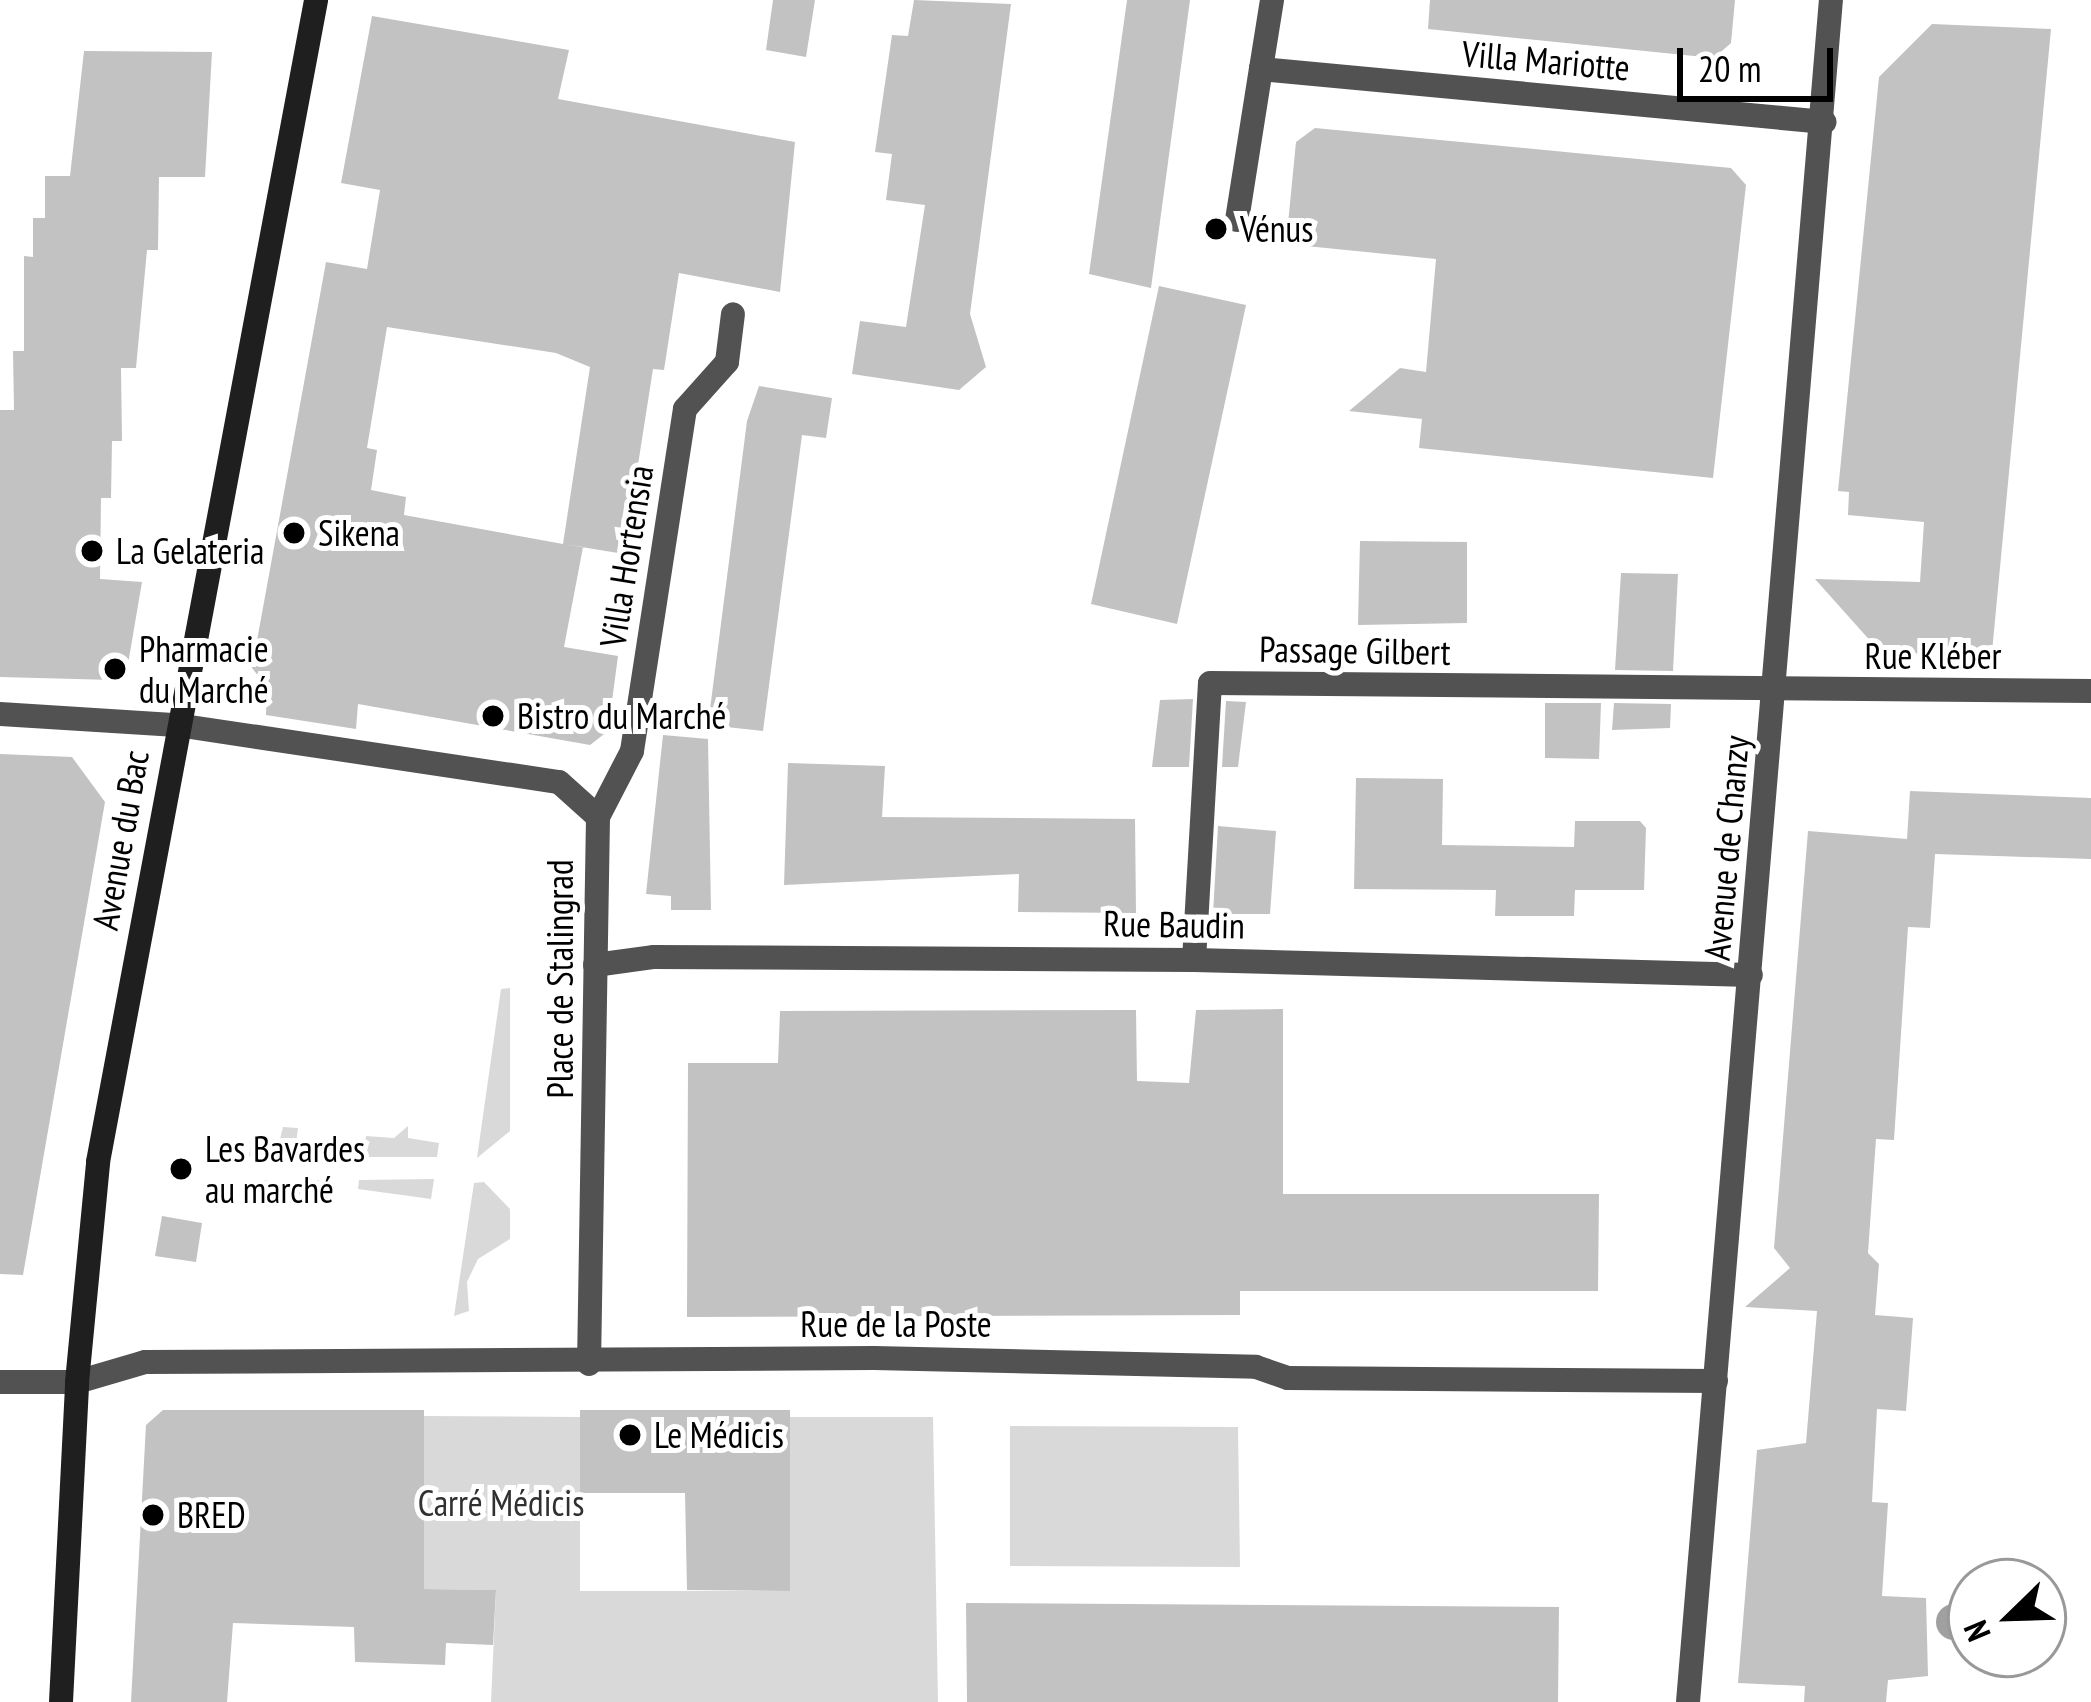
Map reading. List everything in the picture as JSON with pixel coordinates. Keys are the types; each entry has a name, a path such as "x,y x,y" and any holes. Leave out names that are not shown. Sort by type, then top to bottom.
{"main road":[{"name":"Avenue du Bac","path":"61,1702 77,1382 98,1162 176,725 316,0"}],"street":[{"path":"1237,220 1272,0"},
{"name":"Avenue de Chanzy","path":"1688,1702 1825,122 1831,0"},
{"name":"Villa Mariotte","path":"1261,69 1825,122"},
{"name":"Villa Hortensia","path":"598,817 632,751 685,409 727,362 733,314"},
{"name":"Passage Gilbert","path":"1194,960 1210,683 1776,693"},
{"name":"Rue Kléber","path":"1776,693 2091,692"},
{"name":"Place de Stalingrad","path":"0,714 176,725 560,782 598,817 589,1364"},
{"name":"Rue Baudin","path":"596,965 654,957 1194,960 1751,975"},
{"name":"Rue de la Poste","path":"0,1382 77,1382 145,1362 589,1364 874,1358 1256,1367 1288,1378 1716,1382"}],"green space":[{"path":"510,988 510,1131 477,1158 501,989"},
{"path":"408,1126 408,1138 439,1143 437,1157 363,1157 366,1136 394,1138"},
{"path":"283,1127 298,1128 296,1144 324,1148 324,1157 249,1156 252,1139 279,1143"},
{"path":"434,1179 431,1199 358,1189 359,1180"},
{"path":"246,1180 319,1180 317,1200 244,1190"},
{"path":"484,1182 510,1209 510,1239 478,1259 467,1282 469,1311 454,1316 474,1183"},
{"name":"Carré Médicis","path":"424,1416 580,1417 580,1591 789,1591 790,1417 933,1417 938,1702 491,1702 496,1590 424,1589"},
{"path":"1010,1426 1238,1427 1240,1567 1010,1566"}],"shaded area":[{"path":"1947,1605 1947,1639 1937,1629 1941,1609"}],"building":[{"path":"773,0 815,0 806,57 766,50"},
{"path":"914,0 1011,4 970,314 986,367 959,390 852,374 860,321 906,327 925,205 886,200 892,154 875,152 892,35 908,36"},
{"path":"1127,0 1190,0 1151,288 1089,274"},
{"path":"1430,0 1735,0 1731,43 1714,58 1428,29"},
{"path":"372,16 569,50 558,99 795,142 780,292 679,273 664,370 653,369 624,554 583,547 564,647 618,656 608,731 590,745 358,704 356,729 266,715 267,687 252,668 326,262 367,269 380,190 341,183","holes":["387,327 556,353 590,367 563,544 404,515 406,497 371,490 377,450 367,448"]},
{"path":"1932,24 2051,29 1992,652 1882,654 1815,579 1920,582 1924,522 1848,515 1849,492 1838,491 1879,77"},
{"path":"84,51 212,52 205,177 159,177 158,250 147,250 136,368 121,368 122,441 112,441 111,498 101,498 100,579 142,582 128,664 113,680 0,677 0,410 14,410 13,351 24,351 24,256 33,257 33,218 45,218 45,176 70,176"},
{"path":"1315,128 1731,168 1746,185 1713,478 1419,448 1422,419 1349,411 1400,368 1426,372 1436,259 1286,244 1296,142"},
{"path":"1159,286 1246,305 1177,624 1091,604"},
{"path":"759,386 832,398 826,438 802,435 763,731 708,725 747,421"},
{"path":"1360,541 1467,542 1467,623 1358,625"},
{"path":"1621,573 1678,574 1673,671 1615,670"},
{"path":"1193,699 1189,767 1152,767 1160,700"},
{"path":"1226,701 1246,702 1238,767 1222,767"},
{"path":"1545,703 1601,703 1599,759 1545,758"},
{"path":"1614,703 1671,704 1670,728 1612,730"},
{"path":"663,735 708,739 711,910 671,910 671,896 646,894"},
{"path":"0,754 72,757 105,802 23,1275 0,1274"},
{"path":"788,763 885,766 882,817 1135,819 1136,913 1018,912 1019,874 784,885"},
{"path":"1356,778 1443,779 1442,845 1574,847 1575,821 1640,821 1646,828 1644,890 1575,890 1574,916 1495,916 1496,890 1354,889"},
{"path":"1910,791 2091,798 2091,859 1935,854 1930,928 1908,927 1894,1140 1876,1139 1868,1253 1879,1264 1875,1315 1913,1318 1906,1411 1877,1409 1872,1502 1888,1503 1882,1596 1926,1598 1928,1676 1888,1680 1886,1702 1804,1702 1805,1686 1738,1683 1757,1450 1806,1443 1817,1311 1745,1307 1790,1268 1774,1248 1808,831 1907,839"},
{"path":"1218,826 1276,831 1270,914 1213,914"},
{"path":"1283,1009 1283,1194 1599,1194 1598,1291 1240,1291 1240,1315 687,1317 688,1063 778,1063 780,1011 1136,1010 1137,1081 1189,1083 1196,1010"},
{"path":"162,1216 202,1223 196,1262 155,1256"},
{"path":"163,1410 424,1410 424,1589 496,1590 493,1645 446,1643 445,1665 355,1662 354,1627 233,1623 227,1702 131,1702 146,1425"},
{"path":"580,1410 790,1410 790,1591 687,1590 685,1493 580,1493"},
{"path":"966,1603 1559,1607 1558,1702 967,1702"}],"place":[{"name":"Vénus","path":"1216,229"},
{"name":"Sikena","path":"294,533"},
{"name":"La Gelateria","path":"92,551"},
{"name":"Pharmacie du Marché","path":"115,669"},
{"name":"Bistro du Marché","path":"493,716"},
{"name":"Les Bavardes au marché","path":"181,1169"},
{"name":"Le Médicis","path":"630,1435"},
{"name":"BRED","path":"153,1515"}]}
